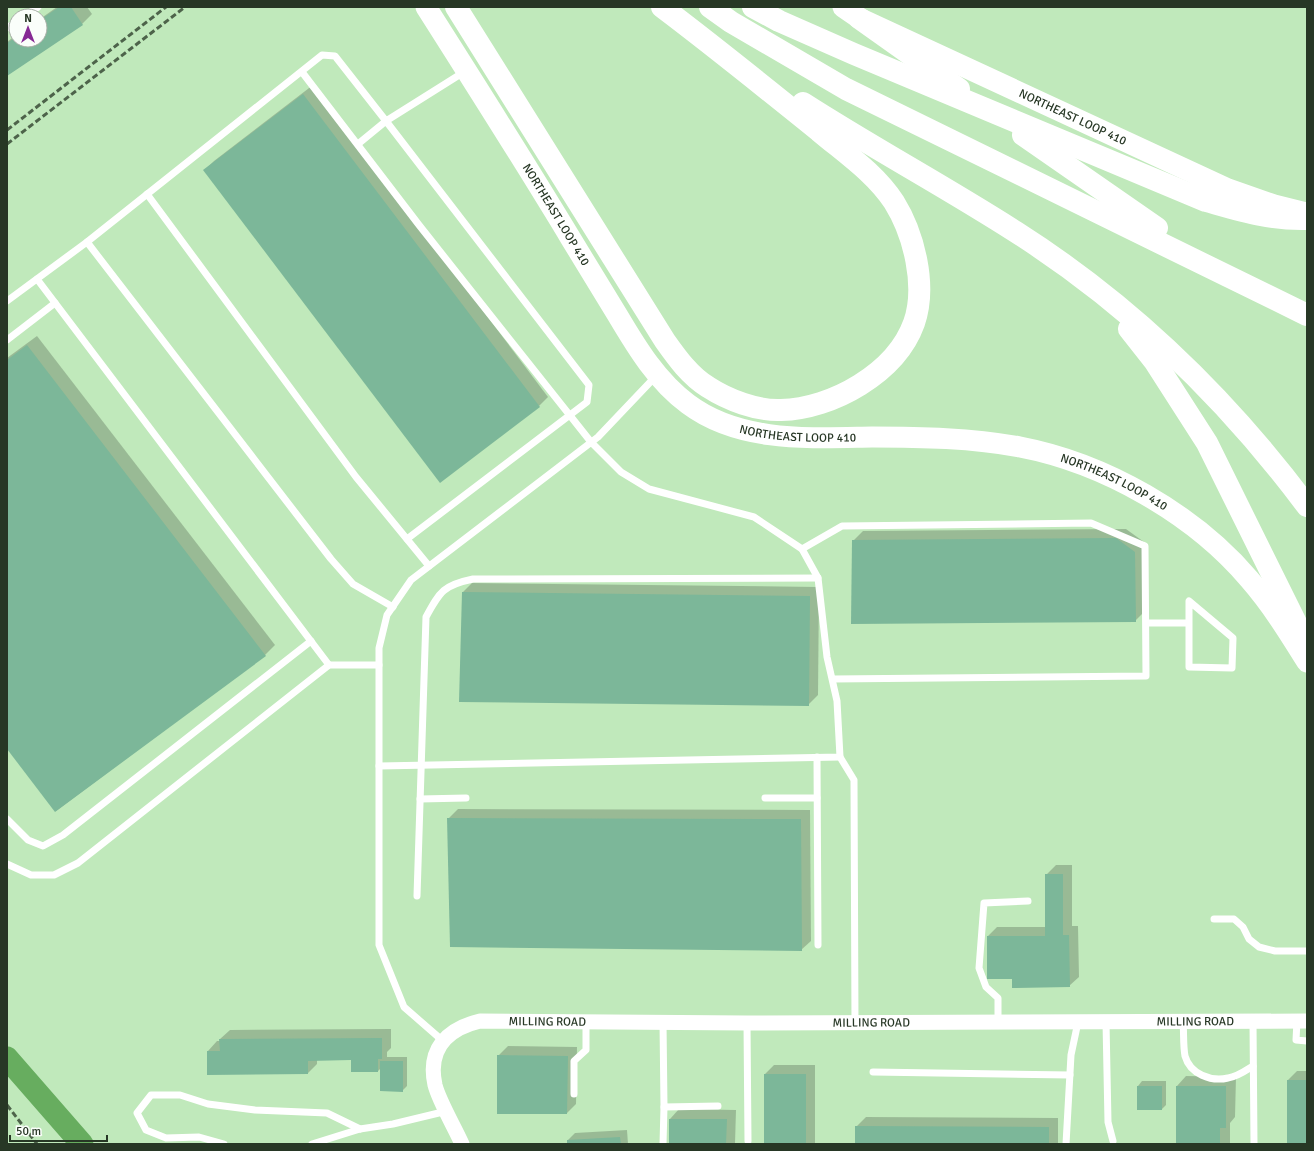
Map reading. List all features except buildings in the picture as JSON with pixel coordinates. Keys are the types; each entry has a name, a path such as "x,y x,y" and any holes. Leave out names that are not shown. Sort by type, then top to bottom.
{"highway":[{"path":"456,7 665,341 684,367 707,386 728,398 752,406 781,410 823,404 857,386 875,373 900,350 914,323 919,290 916,256 906,228 894,202 874,177 731,59 662,7"},
{"path":"710,7 731,22 846,89 1307,315"},
{"path":"753,7 779,21 854,54 1206,201 1247,213 1283,220 1307,219"},
{"path":"851,12 1053,156 1224,274"},
{"path":"731,59 847,132 1017,232 1098,289 1165,348 1225,406 1274,462 1307,506"},
{"path":"1098,289 1155,362 1207,443 1307,645"}],"main road":[{"name":"NORTHEAST LOOP 410","path":"426,7 530,170 639,350 665,384 689,405 716,420 747,430 783,436 900,437 972,440 1022,448 1070,461 1121,482 1163,504 1203,534 1248,578 1283,624 1307,662"},
{"name":"NORTHEAST LOOP 410","path":"851,12 1228,189 1274,205 1307,214"}],"street":[{"name":"MILLING ROAD","path":"442,1041 453,1031 465,1025 480,1021 747,1023 1302,1021"},
{"path":"442,1041 435,1058 433,1071 436,1087 462,1144"}],"lane":[{"path":"7,301 87,242 322,55 335,56 589,385 587,402 408,539"},
{"path":"358,144 386,121 466,71"},
{"path":"302,72 591,442 621,472 649,489 754,518 802,549 818,578 827,657 837,701 840,757 854,780 855,1022"},
{"path":"147,194 356,476 429,566"},
{"path":"87,242 330,559 353,584 393,607"},
{"path":"37,279 329,665"},
{"path":"7,340 55,303"},
{"path":"442,1041 404,1007 379,945 379,665 380,648 387,615 411,580 591,442 657,374"},
{"path":"802,549 842,526 1091,523 1145,546 1147,623 1146,676 832,679"},
{"path":"417,896 426,617 438,595 454,583 473,579 818,578"},
{"path":"1189,601 1233,638 1232,668 1189,667 1189,623 1189,601"},
{"path":"1147,623 1189,623"},
{"path":"7,819 28,840 43,846 63,835 311,641"},
{"path":"7,864 31,875 54,875 78,863 329,665 379,665"},
{"path":"817,757 818,945"},
{"path":"379,766 840,757"},
{"path":"420,799 466,798"},
{"path":"765,798 817,798"},
{"path":"998,1022 998,998 986,987 979,968 984,903 1028,901"},
{"path":"1214,919 1234,919 1243,927 1249,939 1259,947 1275,951 1307,951"},
{"path":"1302,1021 1296,1040 1307,1040"},
{"path":"574,1094 574,1061 586,1050 586,1022"},
{"path":"663,1022 663,1144"},
{"path":"1066,1144 1070,1075 1078,1022"},
{"path":"1106,1022 1107,1114 1114,1141"},
{"path":"1183,1022 1185,1056 1188,1063 1200,1074 1216,1079 1228,1078 1238,1075 1253,1066"},
{"path":"1253,1022 1254,1144"},
{"path":"747,1023 748,1141"},
{"path":"873,1072 1070,1075"},
{"path":"224,1144 199,1137 166,1138 146,1130 137,1113 151,1095 180,1095 208,1104 255,1110 327,1113 360,1129"},
{"path":"664,1107 718,1106"},
{"path":"312,1144 360,1129 393,1124 447,1111"}],"waterway":[{"path":"7,1058 82,1144"}],"railway":[{"path":"7,130 166,7"},
{"path":"7,144 185,7"},
{"path":"7,1105 37,1144"}]}
